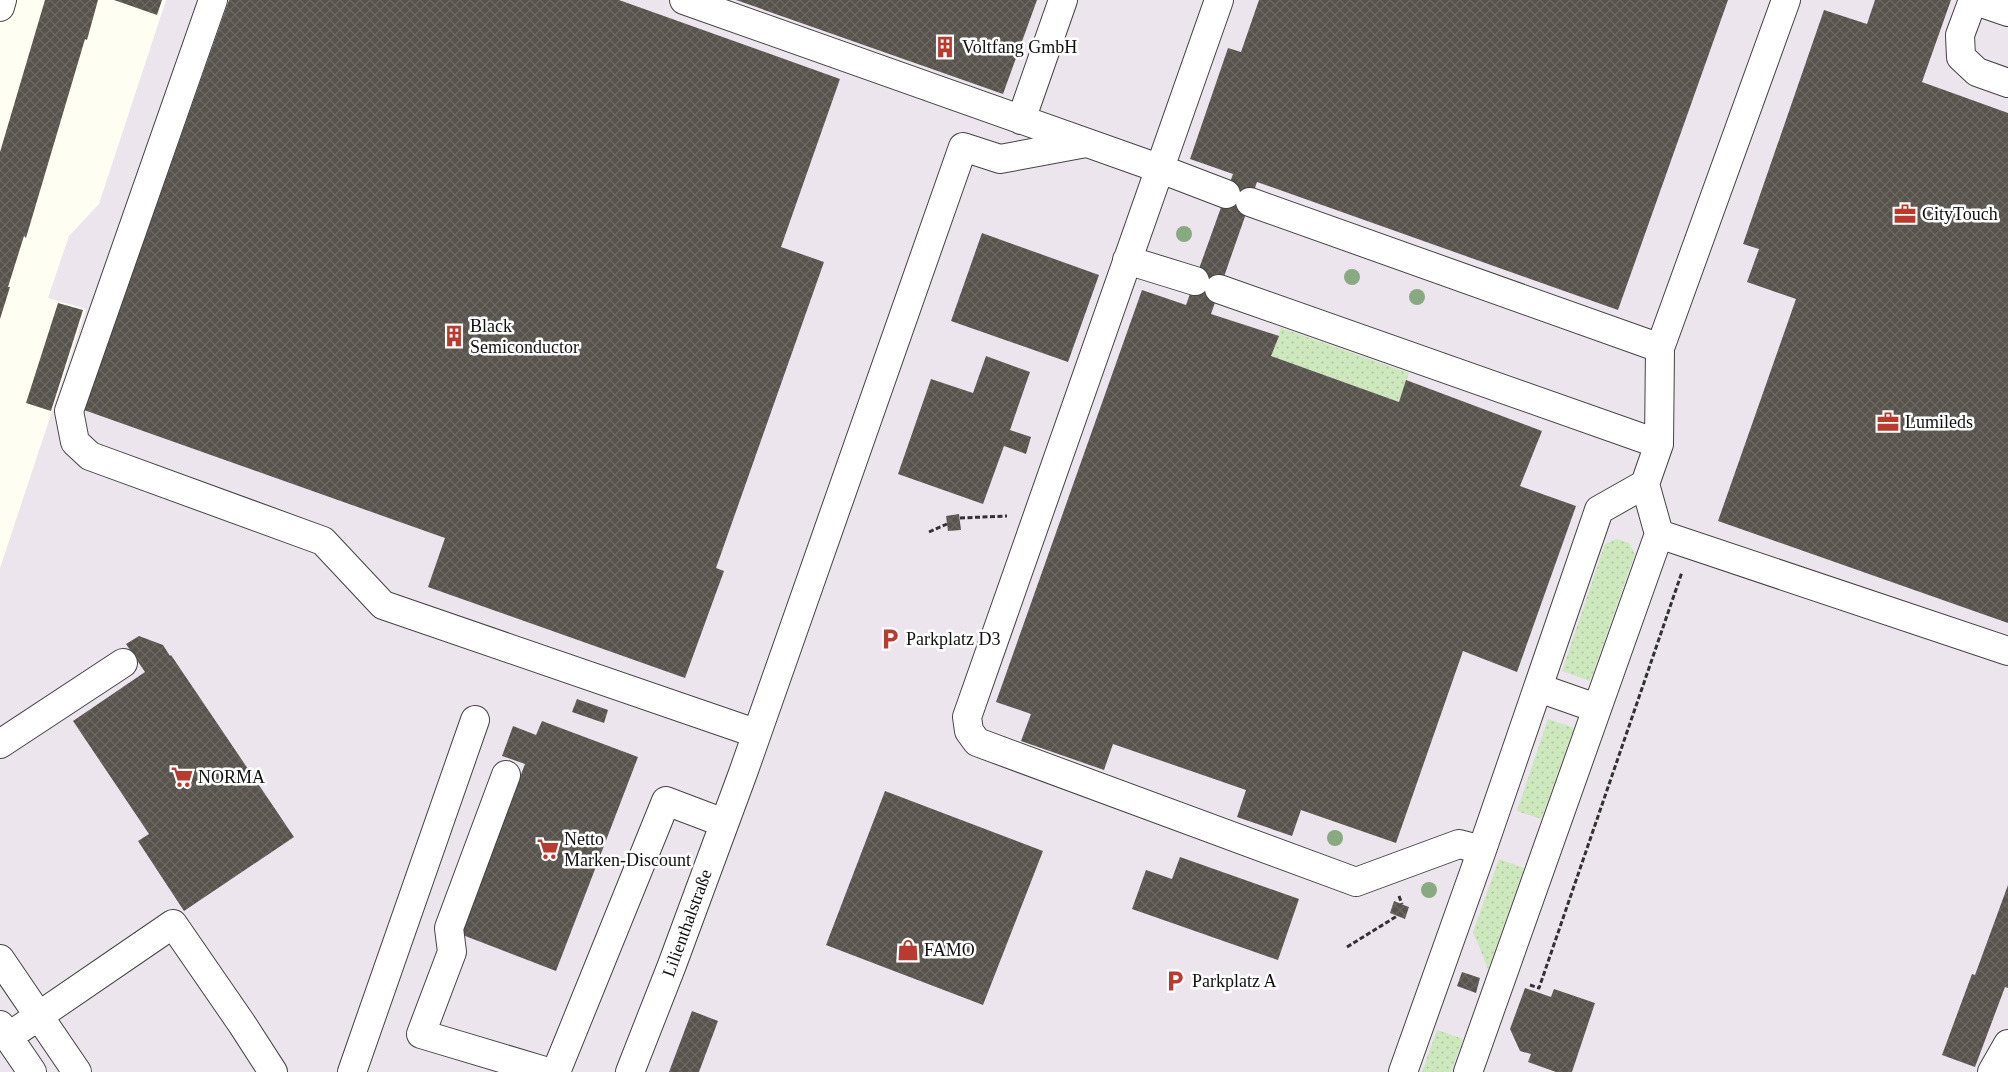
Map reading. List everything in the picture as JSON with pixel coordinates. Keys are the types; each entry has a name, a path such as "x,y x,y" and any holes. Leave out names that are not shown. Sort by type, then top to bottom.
{"street":[{"path":"0,7 2,0"},
{"path":"213,0 69,411 75,442 90,456 323,541 384,605 755,733"},
{"path":"684,0 1660,348"},
{"path":"1021,120 1063,0"},
{"path":"1219,0 1158,168 967,717 969,731 977,742 1356,882 1459,844 1482,850"},
{"path":"1468,1072 1659,534 1644,484 1659,444 1660,348 1786,0"},
{"path":"2008,12 1973,0 1960,34 1961,57 1977,72 2008,83"},
{"name":"Lilienthalstraße","path":"630,1072 743,773 755,733 963,147 1000,159 1086,143"},
{"path":"1127,260 1207,284 1659,444"},
{"path":"1403,1072 1539,688 1599,510 1644,484"},
{"path":"1659,534 2008,651"},
{"path":"0,744 124,663"},
{"path":"1539,688 1596,708"},
{"path":"352,1072 475,720"},
{"path":"506,775 449,928 452,952 421,1034 548,1072"},
{"path":"556,1072 666,801 724,823"},
{"path":"28,1070 4,1031 39,1016 172,924 273,1072"},
{"path":"0,958 77,1072"},
{"path":"1992,1072 2008,1044"}],"path":[{"path":"960,518 1008,516"},
{"path":"929,532 947,524"},
{"path":"1539,988 1692,546"},
{"path":"1347,948 1397,916"}],"shaded area":[{"path":"166,0 2008,0 2008,1072 0,1072 0,568 86,309 48,298 69,236 99,204"}],"green space":[{"path":"1281,328 1409,373 1399,402 1271,357"},
{"path":"1617,539 1629,543 1635,554 1590,681 1562,671 1605,544"},
{"path":"1548,719 1574,728 1541,819 1517,811"},
{"path":"1499,859 1524,868 1488,969 1473,932"},
{"path":"1437,1030 1463,1039 1451,1072 1422,1072"}],"building":[{"path":"45,0 98,0 26,238 24,236 8,287 10,287 0,319 0,152"},
{"path":"114,0 162,0 157,15"},
{"name":"Black Semiconductor","path":"229,0 619,0 840,79 781,247 824,262 716,568 724,571 685,678 428,587 445,538 84,410"},
{"name":"Voltfang GmbH","path":"736,0 1037,0 1003,94"},
{"path":"1259,0 1728,0 1618,310 1257,182 1211,314 1279,336 1271,356 1399,402 1406,380 1542,431 1520,486 1576,506 1517,672 1463,651 1396,843 1301,810 1292,836 1237,817 1246,790 1113,744 1104,770 1021,741 1031,714 996,702 1142,290 1186,305 1233,174 1190,159 1228,48 1241,52"},
{"path":"1875,0 1951,0 1922,82 2008,113 2008,623 1718,521 1796,299 1747,282 1759,249 1743,244 1824,10 1867,24"},
{"path":"982,233 1099,275 1068,362 951,321"},
{"path":"58,303 83,310 51,411 26,403"},
{"path":"986,356 1030,372 1010,430 1031,437 1026,454 1004,446 983,504 898,474 931,379 973,393"},
{"path":"959,514 961,530 948,531 946,516"},
{"name":"NORMA","path":"139,636 163,645 171,655 294,837 184,911 138,841 149,834 73,721 145,672 126,644"},
{"path":"577,699 608,710 604,723 572,712"},
{"name":"Netto Marken-Discount","path":"542,721 638,757 556,971 460,934 525,764 502,756 513,726 536,735"},
{"path":"885,791 1043,851 983,1005 826,945"},
{"path":"1180,857 1299,899 1278,960 1132,909 1146,870 1172,879"},
{"path":"2008,885 2008,988 2005,987 1975,1067 1942,1055 1972,974 1975,975"},
{"path":"1394,901 1409,907 1405,919 1390,913"},
{"path":"1462,972 1480,978 1476,993 1457,986"},
{"path":"1525,988 1551,997 1554,989 1595,1003 1572,1072 1556,1072 1528,1062 1531,1054 1520,1051 1510,1029"},
{"path":"692,1011 718,1021 699,1072 669,1072"}],"place":[{"name":"Voltfang GmbH","path":"945,47"},
{"name":"CityTouch","path":"1905,214"},
{"name":"Black Semiconductor","path":"454,336"},
{"name":"Lumileds","path":"1888,422"},
{"name":"Parkplatz D3","path":"890,639"},
{"name":"NORMA","path":"182,777"},
{"name":"Netto Marken-Discount","path":"548,849"},
{"name":"FAMO","path":"908,950"},
{"name":"Parkplatz A","path":"1175,981"}]}
